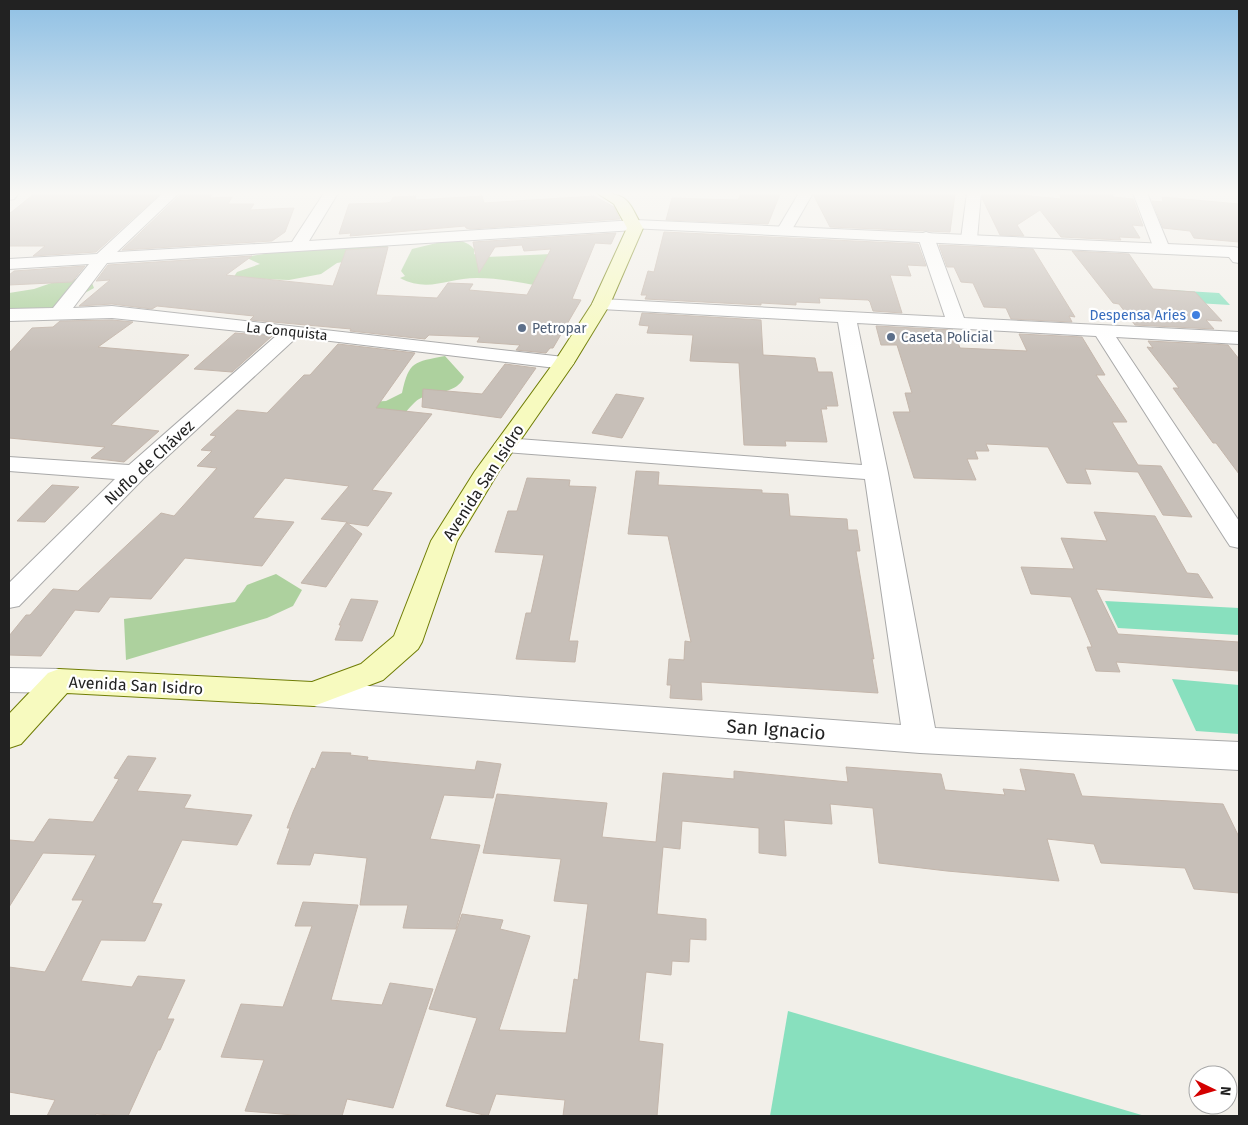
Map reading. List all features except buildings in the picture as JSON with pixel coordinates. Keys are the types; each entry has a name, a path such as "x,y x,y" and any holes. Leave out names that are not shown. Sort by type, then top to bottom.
{"main road":[{"name":"Avenida San Isidro","path":"9,735 59,681 314,694 372,672 408,642 444,541 487,471 564,363 601,304 626,246"}],"street":[{"path":"60,312 103,257 116,246"},
{"path":"9,264 290,246"},
{"path":"929,246 957,323"},
{"path":"1101,246 1238,254"},
{"path":"601,304 1239,338"},
{"name":"La Conquista","path":"9,315 60,312 112,312 564,363"},
{"path":"846,317 876,473 920,740"},
{"name":"Nuflo de Chávez","path":"9,599 134,473 293,331"},
{"path":"1102,331 1239,540"},
{"path":"506,445 876,473"},
{"path":"9,464 67,466 134,473"},
{"path":"9,680 59,681"},
{"name":"San Ignacio","path":"314,694 920,740 1239,756"}],"green space":[{"path":"320,246 388,247 367,258 337,263 321,274 289,280 233,278 237,272 260,264 245,257"},
{"path":"426,246 470,246 474,249 474,254 485,257 552,254 539,286 500,279 477,278 429,285 410,282 400,278 405,276 401,271 412,249"},
{"path":"90,278 94,288 59,307 9,314 9,293 34,289 63,279"},
{"path":"1170,290 1219,293 1230,305 1179,302"},
{"path":"445,356 464,377 461,382 451,389 419,399 406,412 334,404 386,401 402,393 407,375 414,365"},
{"path":"276,574 302,590 293,606 267,618 126,660 124,619 235,602 247,585"},
{"path":"1105,601 1239,608 1239,635 1118,628"},
{"path":"1172,679 1239,685 1239,734 1196,731"},
{"path":"788,1011 1145,1116 770,1116"}],"place":[{"name":"Despensa Aries","path":"1196,315"},
{"name":"Petropar","path":"522,328"},
{"name":"Caseta Policial","path":"891,337"}]}
